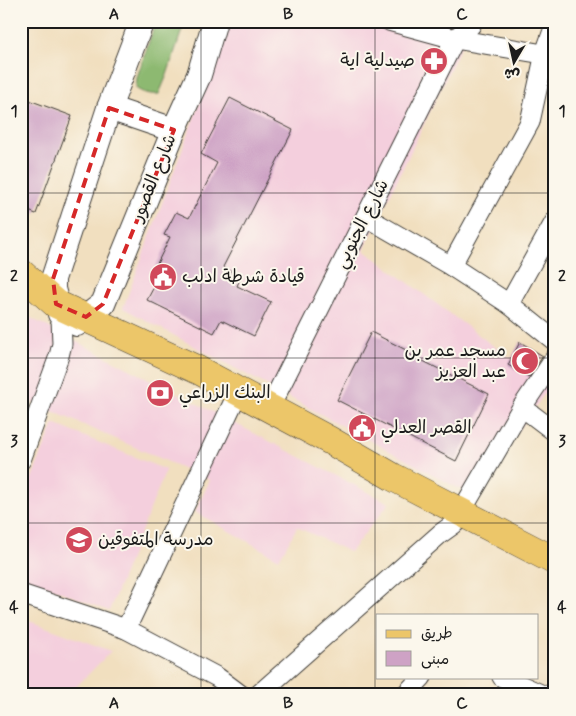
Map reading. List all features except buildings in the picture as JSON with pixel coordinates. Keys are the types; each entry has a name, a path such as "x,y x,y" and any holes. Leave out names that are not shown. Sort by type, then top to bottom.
{"main road":[{"path":"21,273 70,316 457,518 555,561"},
{"path":"21,294 198,370 330,440 555,577"}],"street":[{"path":"21,460 60,356 70,316 53,279 109,108 142,21"},
{"name":"شارع القصور","path":"70,316 103,304 174,130 199,75 215,21"},
{"name":"شارع الجنوبي","path":"269,409 455,39 473,21"},
{"path":"391,22 455,39 550,55"},
{"path":"451,266 530,122 550,55 555,26"},
{"path":"109,108 174,130"},
{"path":"366,217 451,266 509,304 555,341"},
{"path":"509,304 555,221"},
{"path":"258,695 457,518 522,407 555,358"},
{"path":"126,629 234,401"},
{"path":"522,407 555,432"},
{"path":"21,594 126,629 217,677 241,695"},
{"path":"405,695 421,678"},
{"path":"504,678 543,695"}],"highlighted area":[{"path":"109,108 174,130 103,304 86,317 56,304 53,279"}],"shaded area":[{"path":"230,21 473,21 364,250 549,387 473,496 123,308"},
{"path":"21,313 389,503 350,552 297,527 279,559 195,512 210,480 29,401 21,420"},
{"name":"مدرسة المتفوقين","path":"54,424 166,470 109,611 21,576 21,504"},
{"path":"21,618 111,651 68,695 21,695"}],"green space":[{"path":"156,21 185,21 159,94 153,94 136,88 137,77"}],"place":[{"name":"صيدلية اية","path":"434,61"},
{"name":"قيادة شرطة ادلب","path":"163,277"},
{"name":"مسجد عمر بن عبد العزيز","path":"525,361"},
{"name":"البنك الزراعي","path":"160,393"},
{"name":"القصر العدلي","path":"362,428"},
{"name":"مدرسة المتفوقين","path":"79,540"}]}
